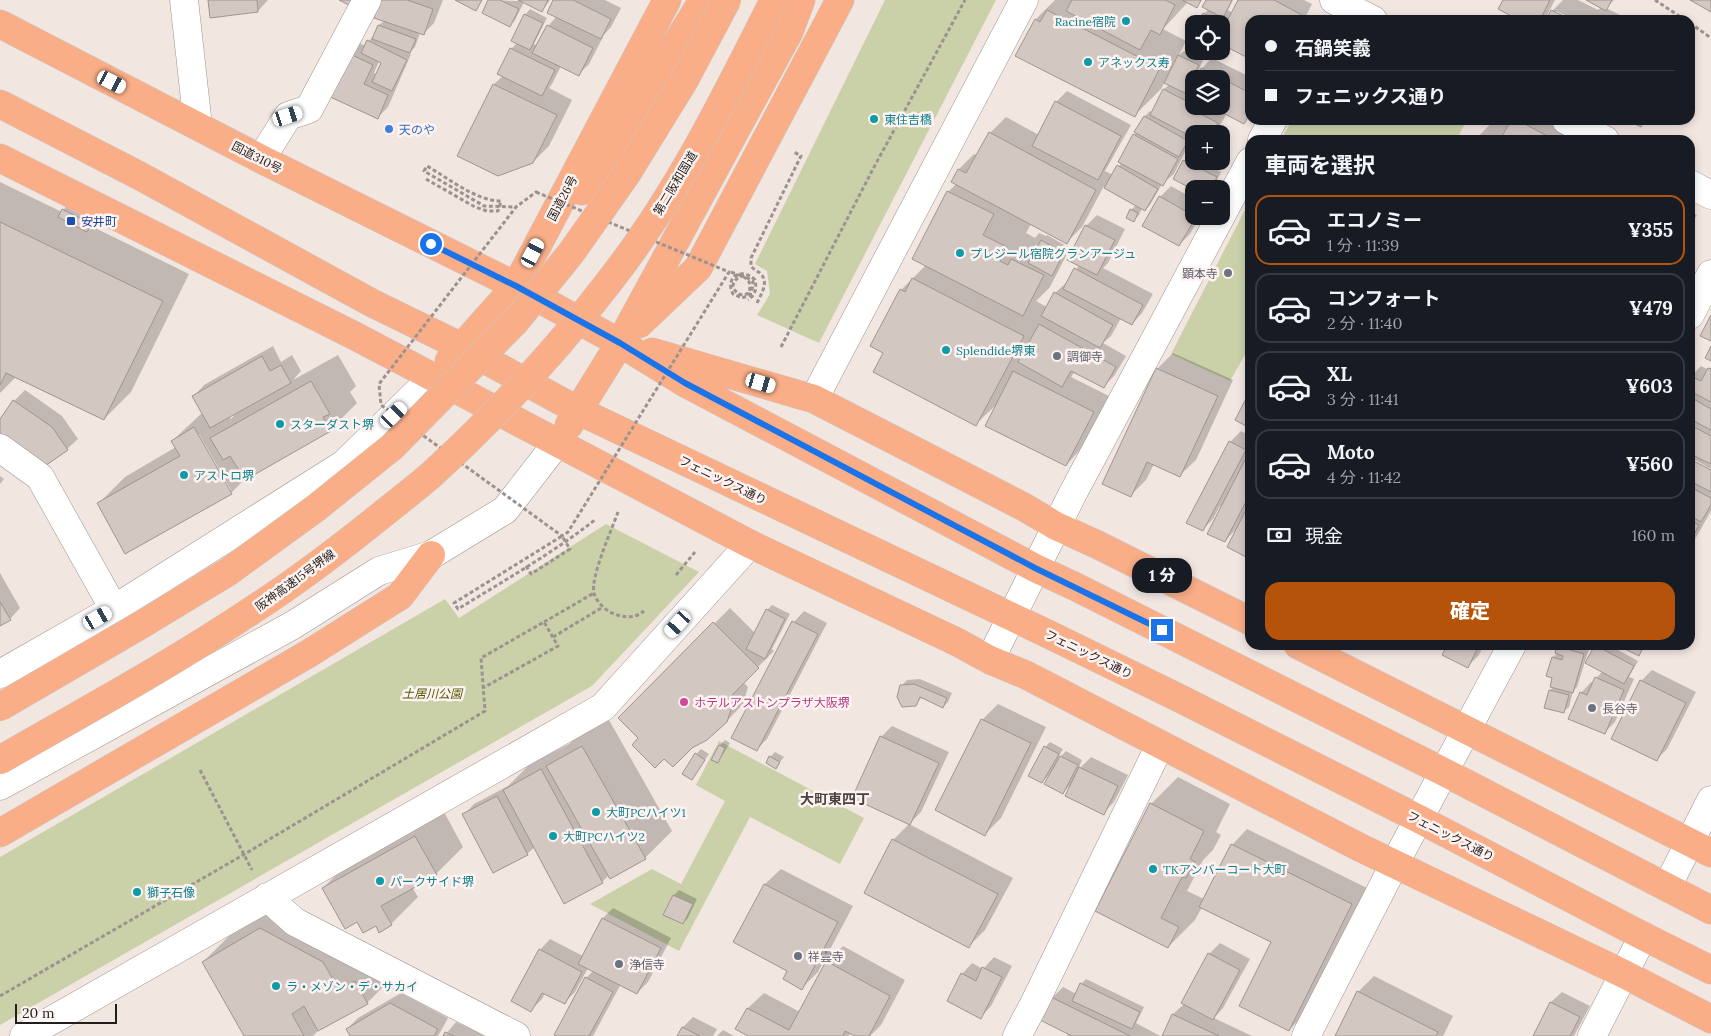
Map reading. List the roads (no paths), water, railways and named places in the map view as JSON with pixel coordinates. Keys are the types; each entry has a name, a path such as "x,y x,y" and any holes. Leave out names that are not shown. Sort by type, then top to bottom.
{"highway":[{"name":"国道26号","path":"432,378 516,286 667,0"},
{"path":"703,0 613,147 516,286 620,343 685,383 1035,568 1444,772 1711,910"},
{"path":"0,707 228,572 316,508 392,447 515,322 571,254 626,175 684,81 727,0"},
{"name":"第二阪和国道","path":"552,352 613,277 668,198 724,98 774,0"},
{"path":"789,32 801,0"},
{"path":"558,443 620,343 808,0"},
{"path":"620,343 698,268 840,0"},
{"name":"国道310号","path":"0,24 261,159 516,286"},
{"path":"0,104 140,176 372,303 462,347"},
{"path":"0,158 354,336 750,544 990,660 1026,675 1160,745 1395,863 1624,974 1711,1019"},
{"path":"620,343 814,399 1024,507 1056,526 1245,618"},
{"name":"フェニックス通り","path":"462,347 579,411 1181,699 1419,819 1711,970"},
{"name":"阪神高速15号堺線","path":"0,760 158,670 254,610 346,543 430,476 502,406 552,352"},
{"path":"10,828 308,654 400,596 431,555"},
{"path":"1308,650 1700,847"}],"street":[{"path":"184,0 198,126"},
{"path":"261,159 288,116 309,109 367,0"},
{"path":"814,399 1024,0"},
{"path":"1334,5 1360,15"},
{"path":"1576,125 1595,135"},
{"path":"1230,199 1245,171"},
{"path":"1695,187 1711,195"},
{"path":"990,660 1056,526 1216,225"},
{"path":"1695,305 1711,274"},
{"path":"0,674 114,609 344,464 432,378"},
{"path":"0,786 293,624 379,571 431,555 506,510 558,443"},
{"path":"0,448 40,477 114,609"},
{"path":"24,1036 604,707 750,544"},
{"path":"1306,1036 1395,863 1509,650"},
{"path":"1017,1036 1160,745"},
{"path":"1667,887 1700,847 1711,800"},
{"path":"267,897 295,922 516,1036"},
{"path":"1592,1036 1643,936"}],"place":[{"name":"Racine宿院","path":"1126,21"},
{"name":"アネックス寿","path":"1088,62"},
{"name":"東住吉橋","path":"874,119"},
{"name":"天のや","path":"389,129"},
{"name":"安井町","path":"71,221"},
{"name":"プレジール宿院グランアージュ","path":"960,253"},
{"name":"顕本寺","path":"1228,273"},
{"name":"Splendide堺東","path":"946,350"},
{"name":"調御寺","path":"1057,356"},
{"name":"スターダスト堺","path":"280,424"},
{"name":"アストロ堺","path":"184,475"},
{"name":"ホテルアストンプラザ大阪堺","path":"684,702"},
{"name":"長谷寺","path":"1592,708"},
{"name":"大町PCハイツ1","path":"596,812"},
{"name":"大町PCハイツ2","path":"553,836"},
{"name":"TKアンバーコート大町","path":"1153,869"},
{"name":"パークサイド堺","path":"380,881"},
{"name":"獅子石像","path":"137,892"},
{"name":"祥雲寺","path":"798,956"},
{"name":"浄信寺","path":"619,964"},
{"name":"ラ・メゾン・デ・サカイ","path":"276,986"}],"district":[{"name":"大町東四丁","path":"835,799"}],"park label":[{"name":"土居川公園","path":"432,693"}]}
